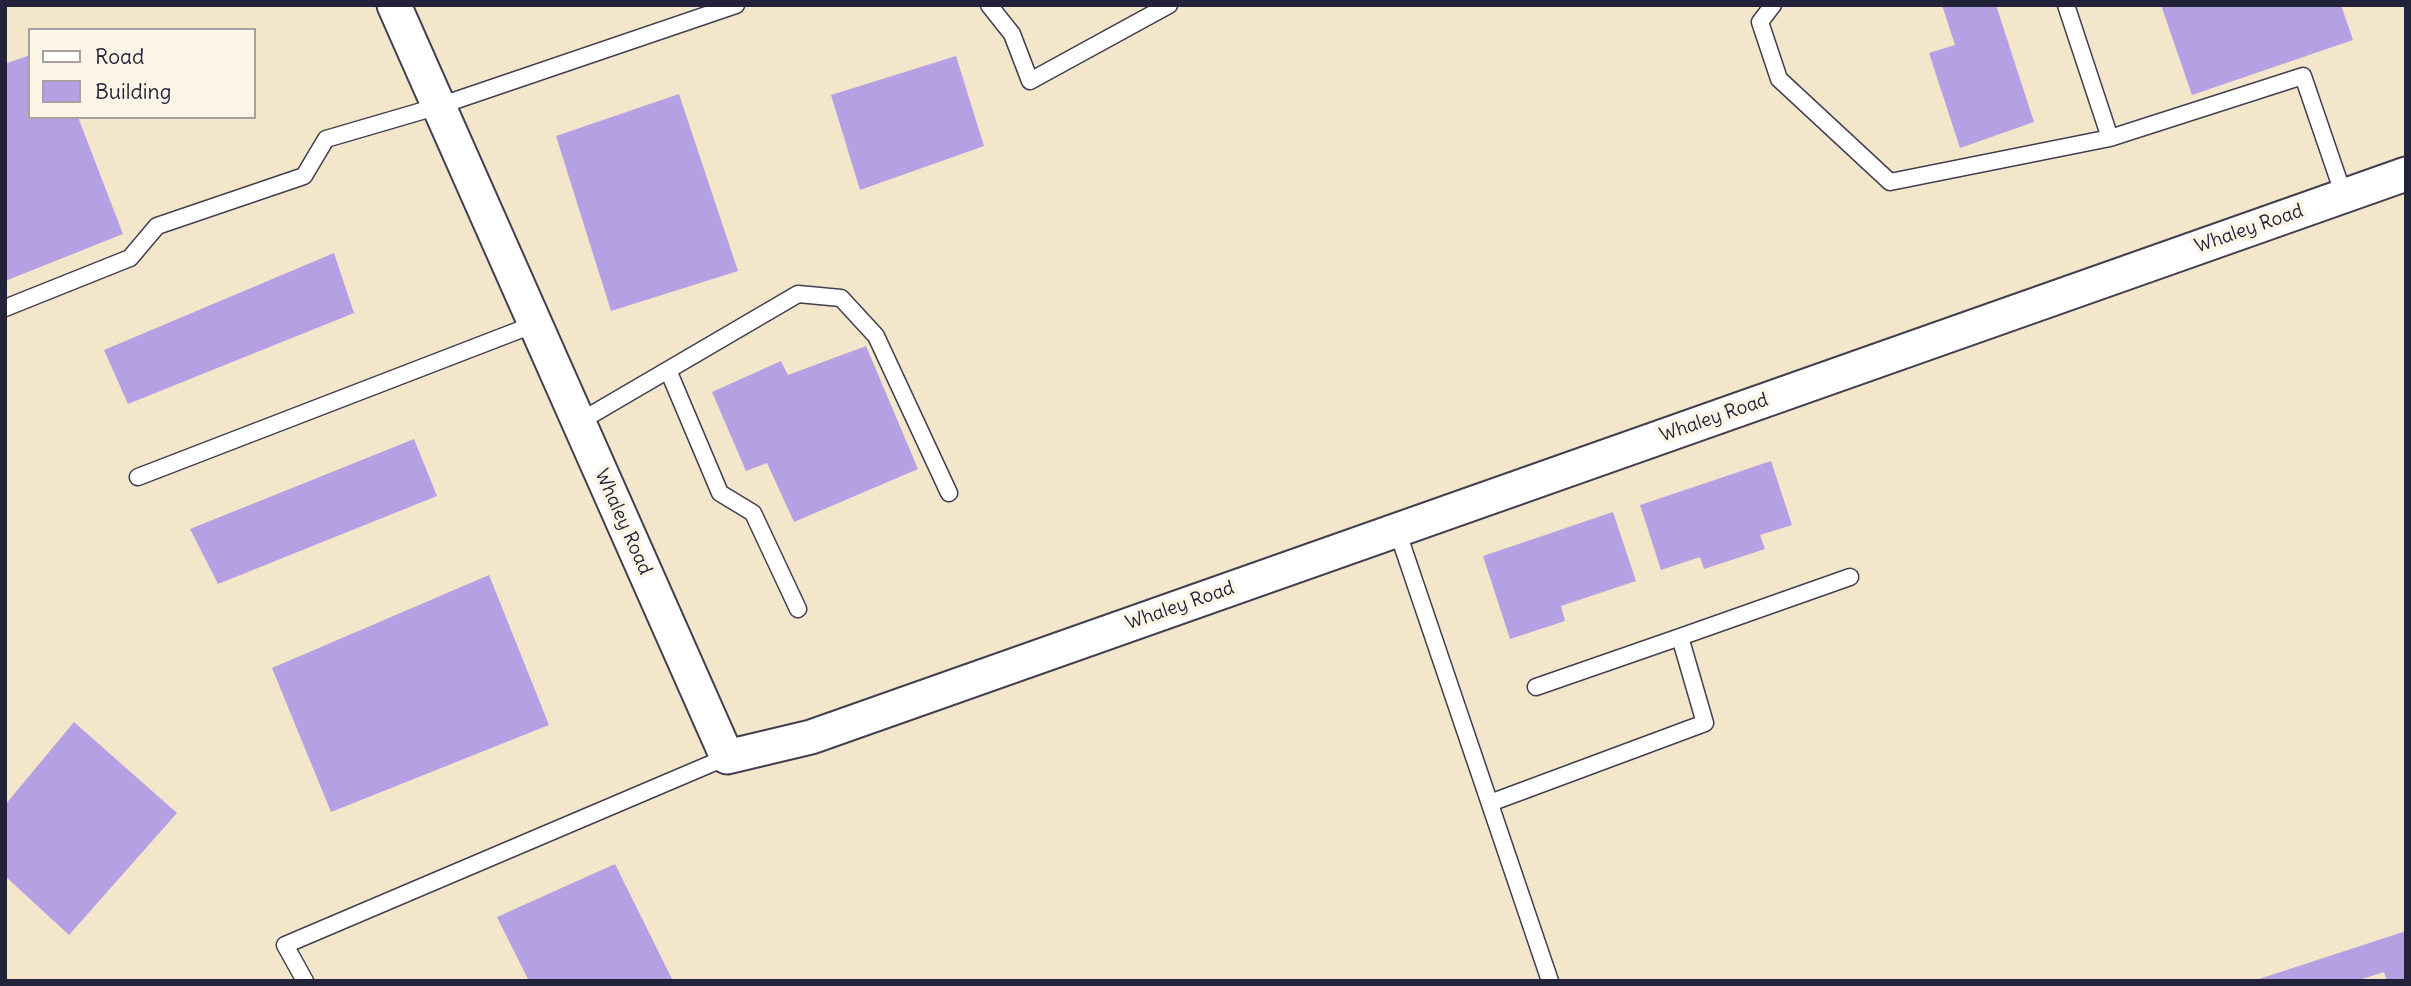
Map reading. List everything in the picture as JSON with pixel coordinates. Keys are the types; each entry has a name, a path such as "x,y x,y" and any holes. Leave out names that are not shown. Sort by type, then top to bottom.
{"street":[{"name":"Whaley Road","path":"394,5 727,757 811,737 2406,174"}],"lane":[{"path":"5,308 130,258 157,226 304,176 326,139 439,106 736,5"},
{"path":"989,5 1012,34 1030,81 1169,5"},
{"path":"1773,5 1760,22 1779,79 1889,182 2110,138 2303,75 2344,196"},
{"path":"2066,5 2110,138"},
{"path":"579,422 799,294 841,298 876,336 949,493"},
{"path":"138,477 535,324"},
{"path":"668,370 720,493 753,513 798,609"},
{"path":"1397,530 1550,981"},
{"path":"1536,687 1850,577"},
{"path":"1490,803 1705,723 1680,637"},
{"path":"305,981 285,945 727,757"}],"building":[{"path":"1942,5 1996,5 2034,122 1960,148 1929,53 1955,45"},
{"path":"2161,5 2341,5 2353,40 2192,95"},
{"path":"28,56 28,119 79,119 123,234 5,281 5,64"},
{"path":"956,56 984,146 860,190 831,95"},
{"path":"679,94 738,271 611,311 556,136"},
{"path":"334,253 354,313 128,404 104,350"},
{"path":"866,346 918,469 794,522 767,463 746,471 712,392 781,361 788,375"},
{"path":"414,439 437,496 218,584 190,529"},
{"path":"1771,461 1792,525 1760,535 1765,549 1704,569 1700,557 1661,570 1640,505"},
{"path":"1613,512 1636,581 1561,606 1565,621 1510,639 1483,556"},
{"path":"489,575 549,725 331,812 272,668"},
{"path":"74,722 177,813 69,935 5,876 5,805"},
{"path":"615,864 673,981 529,981 497,917"},
{"path":"2406,931 2406,981 2387,981 2384,972 2356,981 2253,981"}]}
